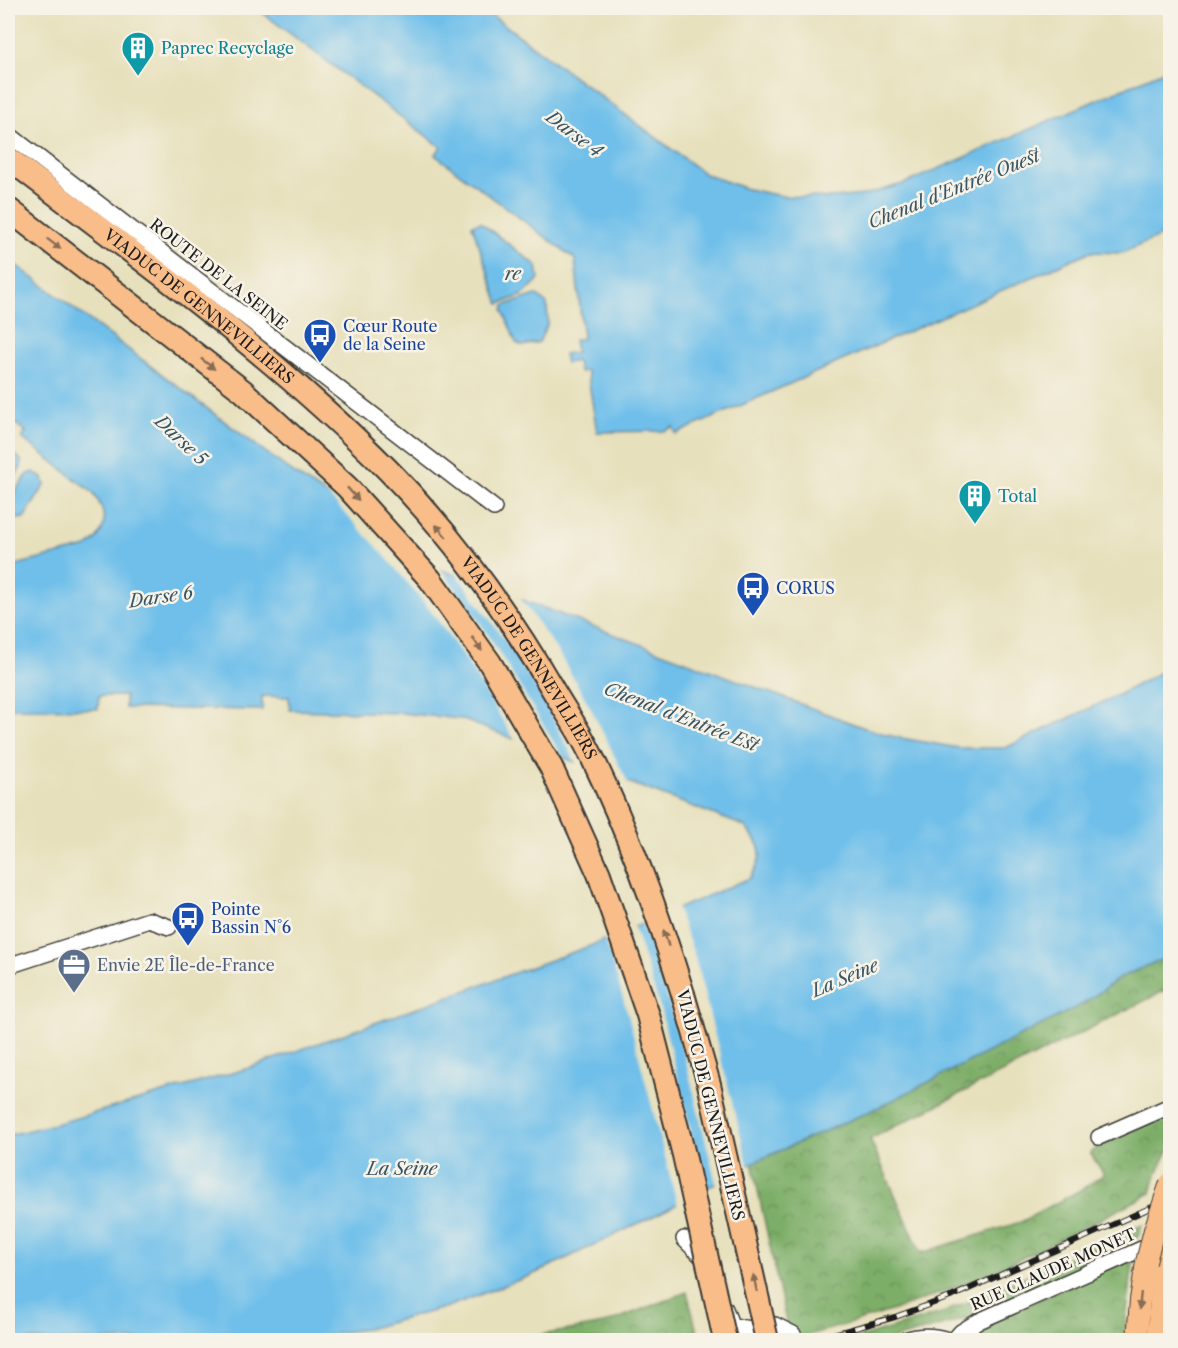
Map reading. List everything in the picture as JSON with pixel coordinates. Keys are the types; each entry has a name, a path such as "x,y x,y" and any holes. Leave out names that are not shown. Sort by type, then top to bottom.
{"highway":[{"name":"VIADUC DE GENNEVILLIERS","path":"8,158 159,273 289,377 388,470 459,550 531,651 591,754 629,837 662,926 709,1084 767,1341"},
{"name":"VIADUC DE GENNEVILLIERS","path":"8,209 243,391 347,487 430,579 490,663 551,767 599,874 648,1015 684,1155 725,1341"}],"main road":[{"path":"1137,1341 1146,1262 1170,1183"},
{"path":"1157,1341 1159,1302 1169,1244"}],"street":[{"name":"ROUTE DE LA SEINE","path":"8,134 494,508"},
{"path":"8,966 149,920 169,927"},
{"path":"1099,1137 1170,1106"},
{"path":"684,1239 705,1260 719,1288 731,1325 752,1330 775,1324 793,1335 795,1341"},
{"name":"RUE CLAUDE MONET","path":"954,1341 961,1332 979,1321 1169,1244"},
{"path":"905,1341 918,1336 936,1336 948,1341"}],"green space":[{"path":"1170,956 1170,988 870,1139 921,1253 1021,1222 1084,1188 1104,1174 1090,1153 1101,1145 1170,1113 1170,1147 1155,1178 1151,1193 1051,1244 929,1298 850,1324 790,1340 752,1163 875,1109 1083,1004 1121,977"},
{"path":"1142,1225 1138,1237 1019,1297 972,1317 891,1340 852,1340 945,1312"},
{"path":"1134,1256 1126,1319 1126,1340 962,1340 976,1328"},
{"path":"687,1292 699,1340 522,1340 604,1324"}],"water":[{"path":"256,8 482,8 705,174 747,189 782,196 832,198 865,195 906,183 1170,68 1170,232 1122,253 1089,252 676,434 673,427 664,431 597,432 587,371 579,372 577,361 566,363 564,354 576,352 574,340 583,338 575,259 435,155 441,147"},
{"name":"re","path":"480,222 537,266 539,279 523,295 499,304 472,225"},
{"name":"La Seine","path":"8,259 296,475 442,570 862,727 895,737 959,748 1005,748 1118,695 1170,667 1170,956 1121,977 1083,1004 875,1109 752,1163 666,1210 532,1275 447,1307 367,1329 336,1333 316,1340 8,1340 8,1135 59,1123 249,1068 590,946 750,878 758,863 760,850 755,839 744,826 461,719 401,713 290,710 289,697 262,696 262,710 125,708 125,696 99,696 98,709 8,708 8,567 87,547 99,535 104,521 101,507 92,492 22,438 26,432 8,418"},
{"path":"536,295 547,304 548,323 539,342 523,346 516,343 503,310 505,305"},
{"path":"12,452 21,460 21,468 14,477 8,477 8,454"},
{"path":"34,472 43,478 45,485 24,518 17,519 8,514 8,501 28,474"}],"pier":[{"path":"319,486 434,561 487,633 566,762 517,744 465,659 431,611 381,551"},
{"path":"455,572 519,596 558,652 589,705 630,787 578,767 546,705 510,647"},
{"path":"676,906 694,954 749,1168 717,1186 685,1058 642,920"},
{"path":"633,924 660,1008 706,1192 678,1207 628,1014 604,937"}],"railway":[{"path":"812,1340 895,1317 953,1296 1170,1199"}],"place":[{"name":"Paprec Recyclage","path":"138,77"},
{"name":"Cœur Route de la Seine","path":"320,364"},
{"name":"Total","path":"975,525"},
{"name":"CORUS","path":"753,617"},
{"name":"Pointe Bassin N°6","path":"188,947"},
{"name":"Envie 2E Île-de-France","path":"74,994"}],"water label":[{"name":"Darse 4","path":"574,134"},
{"name":"Chenal d'Entrée Ouest","path":"954,189"},
{"name":"Darse 5","path":"181,440"},
{"name":"Darse 6","path":"161,597"},
{"name":"Chenal d'Entrée Est","path":"681,717"}]}
